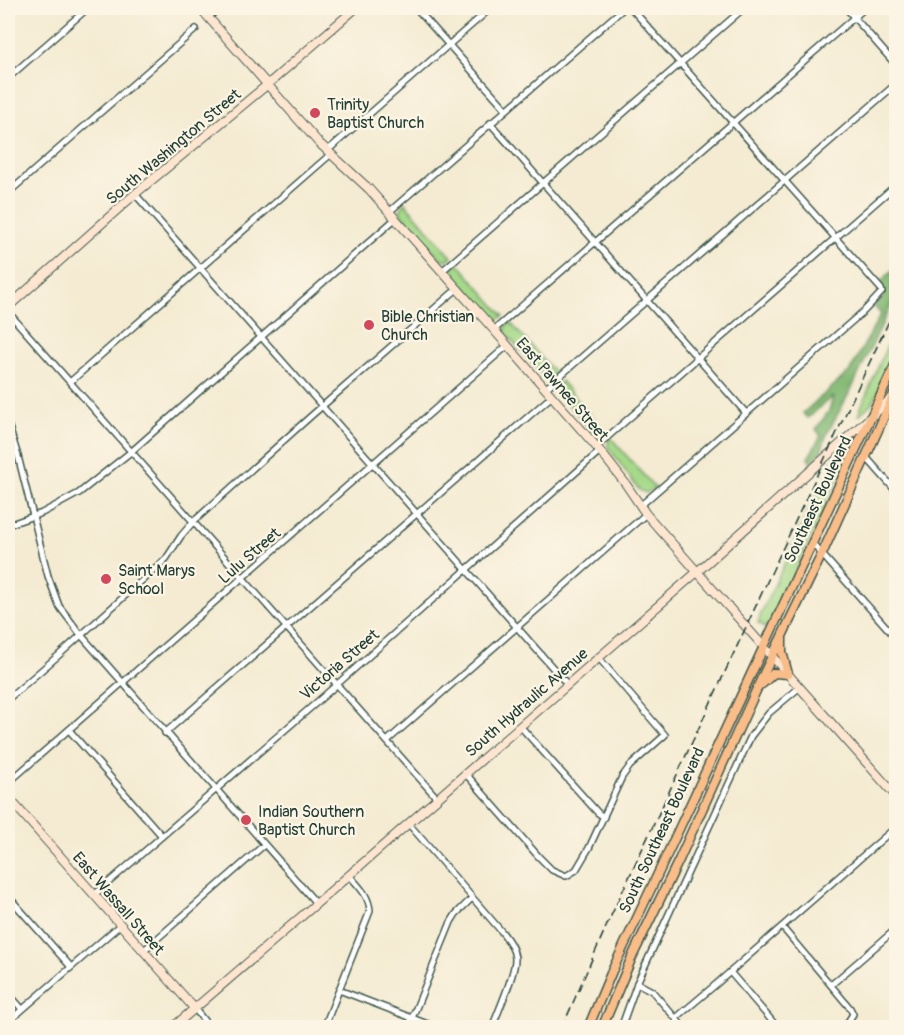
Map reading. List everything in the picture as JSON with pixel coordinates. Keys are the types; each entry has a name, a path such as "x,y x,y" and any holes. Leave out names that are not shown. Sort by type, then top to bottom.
{"main road":[{"name":"Southeast Boulevard","path":"764,647 897,363"},
{"name":"Southeast Boulevard","path":"772,656 896,394"},
{"path":"756,691 774,673 788,674 782,652 783,634"},
{"name":"South Southeast Boulevard","path":"588,1028 612,971 764,647"},
{"name":"South Southeast Boulevard","path":"602,1028 632,957 772,656"}],"street":[{"path":"8,78 88,8"},
{"name":"East Pawnee Street","path":"200,8 329,153 354,174 442,271 598,449 646,514 897,796"},
{"path":"208,17 220,8"},
{"name":"South Washington Street","path":"8,307 135,194 356,8"},
{"path":"416,8 506,109"},
{"path":"70,382 491,8"},
{"path":"389,212 624,8"},
{"path":"631,8 882,292 865,310 640,506"},
{"path":"442,271 744,8"},
{"path":"846,8 897,65"},
{"path":"494,330 865,8"},
{"path":"8,193 196,29"},
{"path":"545,389 897,84"},
{"path":"490,123 746,413"},
{"name":"Victoria Street","path":"94,895 467,570 698,358 897,185"},
{"path":"135,194 567,684"},
{"path":"8,525 44,512 79,493 132,452 395,219"},
{"path":"8,699 165,559 193,522 457,289"},
{"path":"8,312 437,798"},
{"name":"Lulu Street","path":"8,783 507,346"},
{"name":"South Hydraulic Avenue","path":"172,1028 697,572 896,394"},
{"path":"165,733 552,396"},
{"path":"8,424 48,576 59,606 165,733 316,903"},
{"path":"866,457 897,491"},
{"path":"387,741 646,514"},
{"path":"812,543 897,638"},
{"path":"465,773 552,870 566,876 576,870 590,848 622,777 630,766 665,735 598,657"},
{"path":"621,1028 637,983 751,736 769,714 800,687"},
{"path":"520,726 604,817"},
{"path":"69,729 162,836"},
{"name":"East Wassall Street","path":"8,797 210,1028"},
{"path":"408,823 508,939 514,952 514,970 492,1028"},
{"path":"676,1018 897,826"},
{"path":"143,951 264,845"},
{"path":"324,1028 370,911 366,894 349,875"},
{"path":"8,896 70,967"},
{"path":"408,1028 451,921 472,897"},
{"path":"8,1022 120,925"},
{"path":"782,927 850,1008 853,1014 843,1028"},
{"path":"831,986 897,928"},
{"path":"730,972 778,1028"},
{"path":"637,983 652,991 684,1028"},
{"path":"339,990 438,1028"},
{"path":"8,993 22,1009"}],"green space":[{"path":"405,203 452,257 447,260 441,259 402,215 400,210"},
{"path":"457,262 504,316 496,320 493,318 454,275 452,268"},
{"path":"896,267 896,294 853,386 826,436 821,452 811,462 808,458 821,436 816,429 829,411 833,397 807,418 803,413 850,371 881,314 874,306 884,293 880,282"},
{"path":"509,321 557,375 546,379 507,335 505,329"},
{"path":"896,325 896,349 877,395 859,415 859,412"},
{"path":"561,381 606,433 595,435 559,393 557,387"},
{"path":"611,438 655,488 646,493 639,490 608,447 608,441"},
{"path":"857,440 769,626 764,628 758,623 761,613 833,465 830,463"}],"railway":[{"path":"562,1028 610,918 896,306"}],"place":[{"name":"Trinity Baptist Church","path":"315,113"},
{"name":"Bible Christian Church","path":"369,325"},
{"name":"Saint Marys School","path":"106,579"},
{"name":"Indian Southern Baptist Church","path":"246,820"}]}
